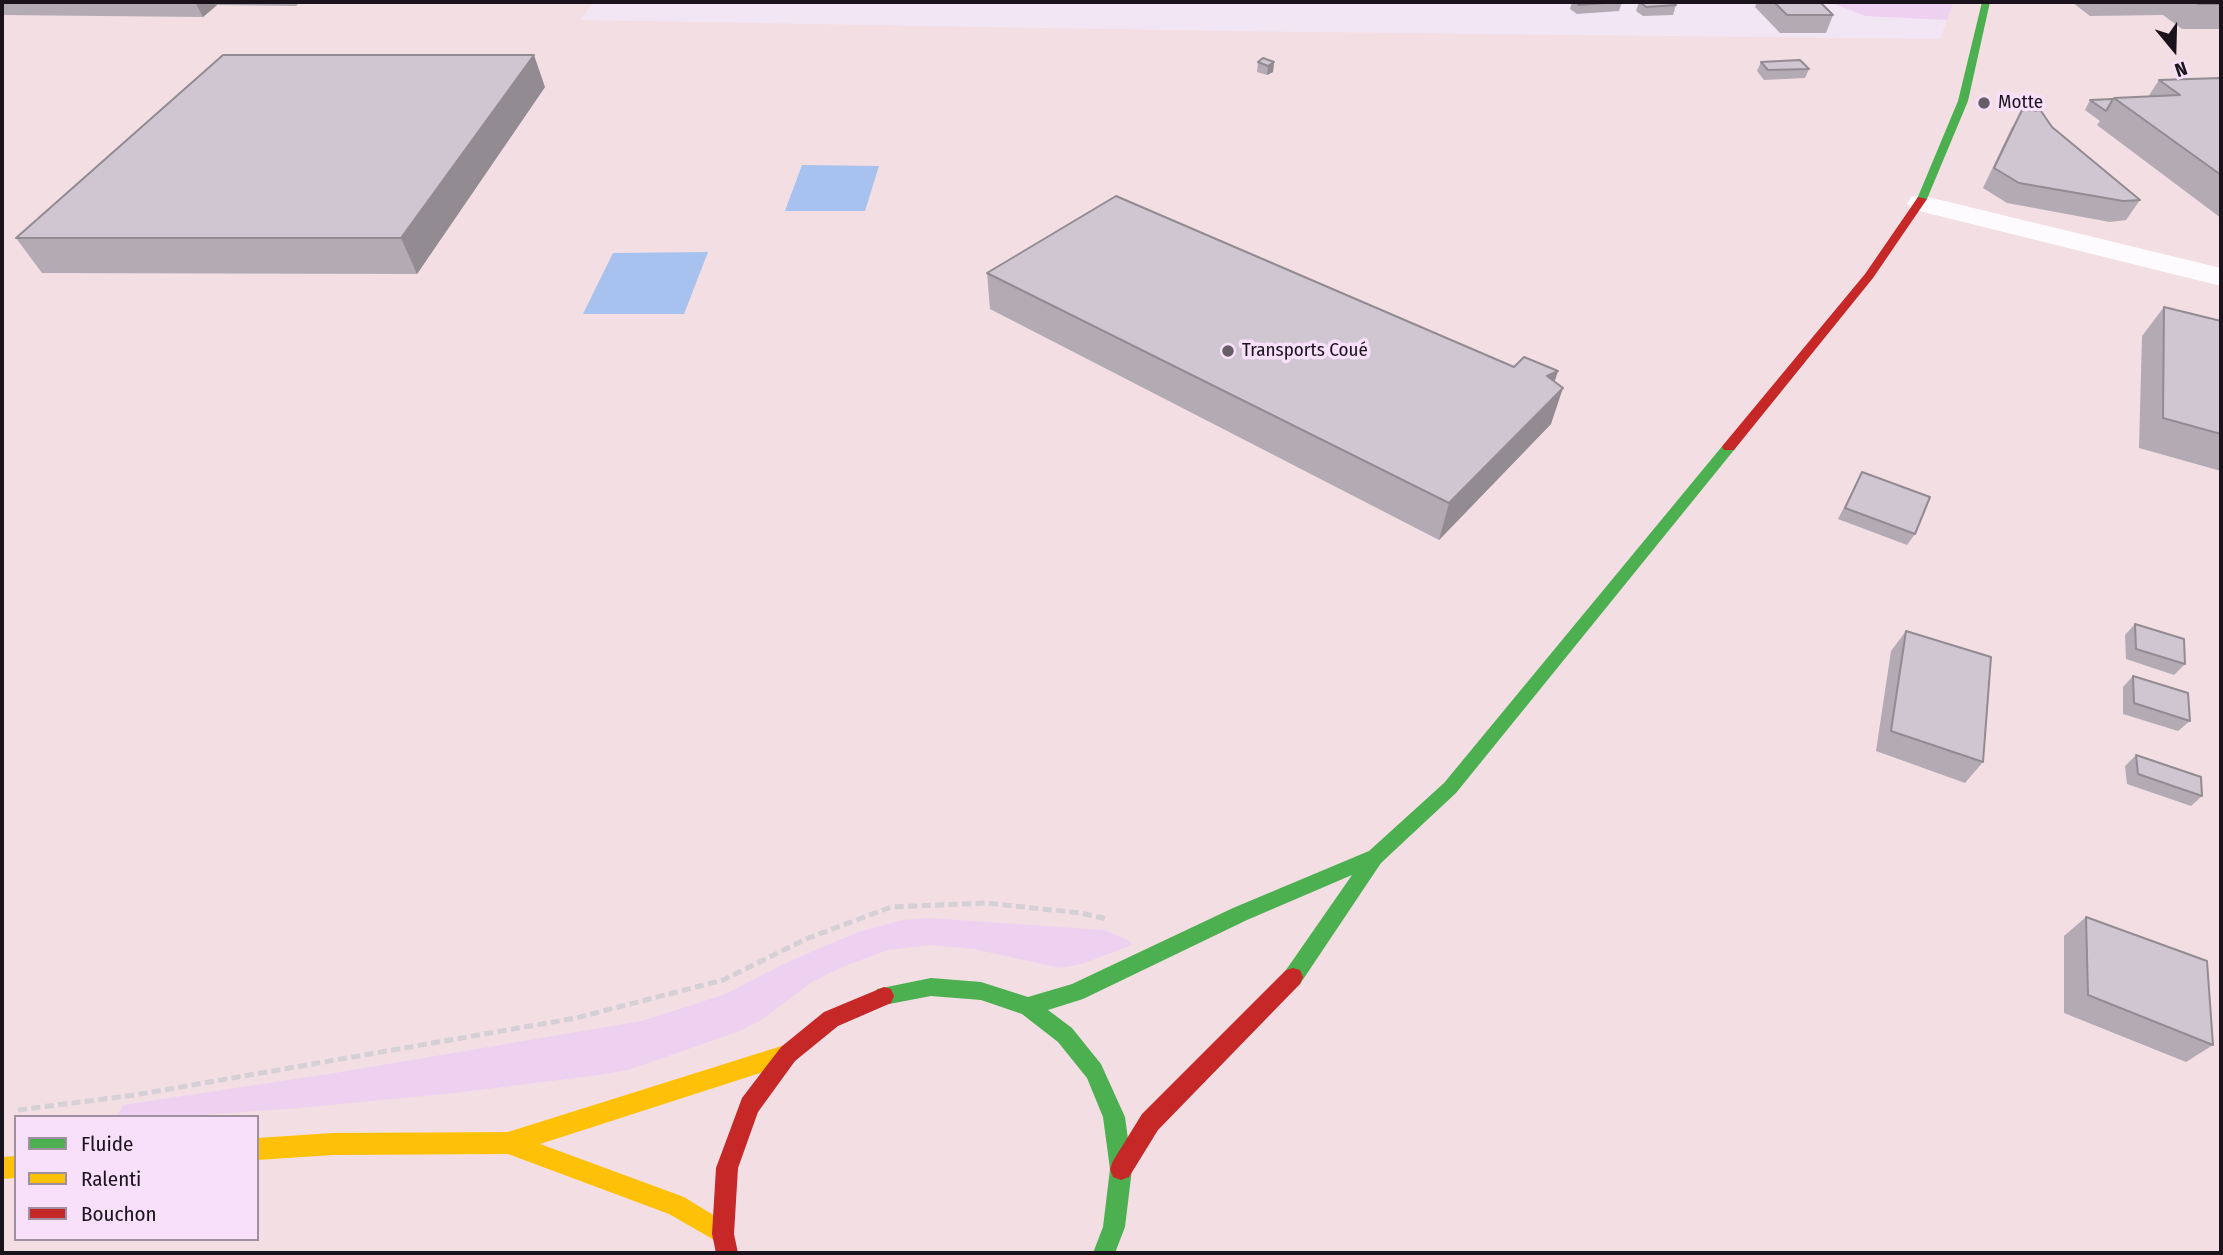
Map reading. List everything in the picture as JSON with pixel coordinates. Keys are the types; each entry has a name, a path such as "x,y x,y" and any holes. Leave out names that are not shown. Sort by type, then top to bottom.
{"main road":[{"path":"1121,1169 1150,1122 1294,976 1374,857 1450,788 1869,276 1920,203 1963,101 1986,2"},
{"path":"1028,1007 1076,992 1240,914 1374,857"},
{"path":"727,1253 723,1234 727,1168 750,1106 788,1054 831,1019 880,997 931,987 981,991 1028,1007 1065,1035 1094,1071 1114,1117 1121,1169 1114,1227 1104,1253"},
{"path":"259,1149 332,1144 508,1143 788,1054"},
{"path":"508,1143 676,1205 723,1234"}],"street":[{"path":"1920,203 2221,277"}],"path":[{"path":"15,1111 135,1095 576,1018 723,980 806,939 891,907 986,903 1081,913 1140,927 1149,958"}],"shaded area":[{"path":"2,2 594,2 580,20 1940,39 1954,2 2221,2 2221,1253 2,1253"},
{"path":"1830,2 1954,2 1947,20 1865,16"},
{"path":"928,918 1104,930 1128,940 1132,945 1082,964 1061,968 974,949 930,945 888,950 842,967 812,982 761,1020 737,1032 628,1070 599,1075 455,1093 299,1108 201,1115 118,1115 123,1105 335,1073 642,1021 723,995 792,960 861,931 903,920"}],"water":[{"path":"802,165 879,166 865,211 785,211"},
{"path":"708,252 684,314 583,314 613,253"}],"building":[{"path":"1576,2 1617,2 1579,5"},
{"path":"1640,2 1672,2 1676,5 1646,7"},
{"path":"1774,2 1820,2 1833,15 1787,15"},
{"path":"2195,2 2221,2 2221,4 2198,4"},
{"path":"223,55 534,55 401,238 16,238"},
{"path":"1263,58 1274,62 1268,66 1258,62"},
{"path":"1800,60 1809,69 1768,70 1761,62"},
{"path":"2221,78 2221,175 2114,98 2180,95 2159,80"},
{"path":"2113,99 2106,111 2090,100"},
{"path":"2022,110 2041,111 2052,127 2140,200 2123,201 2019,183 1994,168"},
{"name":"Transports Coué","path":"1116,196 1514,367 1524,357 1558,371 1547,376 1563,388 1449,503 987,273"},
{"path":"2164,307 2221,321 2221,434 2163,418"},
{"path":"1862,472 1930,497 1915,534 1845,508"},
{"path":"2135,624 2184,639 2185,664 2136,649"},
{"path":"1906,631 1991,657 1983,762 1891,731"},
{"path":"2133,676 2188,693 2190,721 2134,703"},
{"path":"2136,755 2201,777 2202,796 2138,774"},
{"path":"2086,917 2207,961 2213,1045 2088,995"}],"traffic: fast":[{"path":"1922,199 1963,101 1986,2"},
{"path":"1293,977 1375,857 1450,788 1729,447"},
{"path":"1028,1007 1076,992 1240,914 1375,857"},
{"path":"884,996 931,987 981,991 1028,1007 1065,1035 1094,1071 1114,1117 1121,1169 1114,1227 1104,1253"}],"traffic: slow":[{"path":"259,1149 333,1144 508,1143 788,1054"},
{"path":"508,1143 676,1205 723,1234"},
{"path":"2,1168 14,1167"}],"traffic: jam":[{"path":"1729,447 1869,276 1922,199"},
{"path":"1121,1169 1150,1122 1293,977"},
{"path":"727,1253 723,1234 727,1168 750,1106 788,1054 831,1019 884,996"}],"place":[{"name":"Motte","path":"1984,103"},
{"name":"Transports Coué","path":"1228,351"}]}
